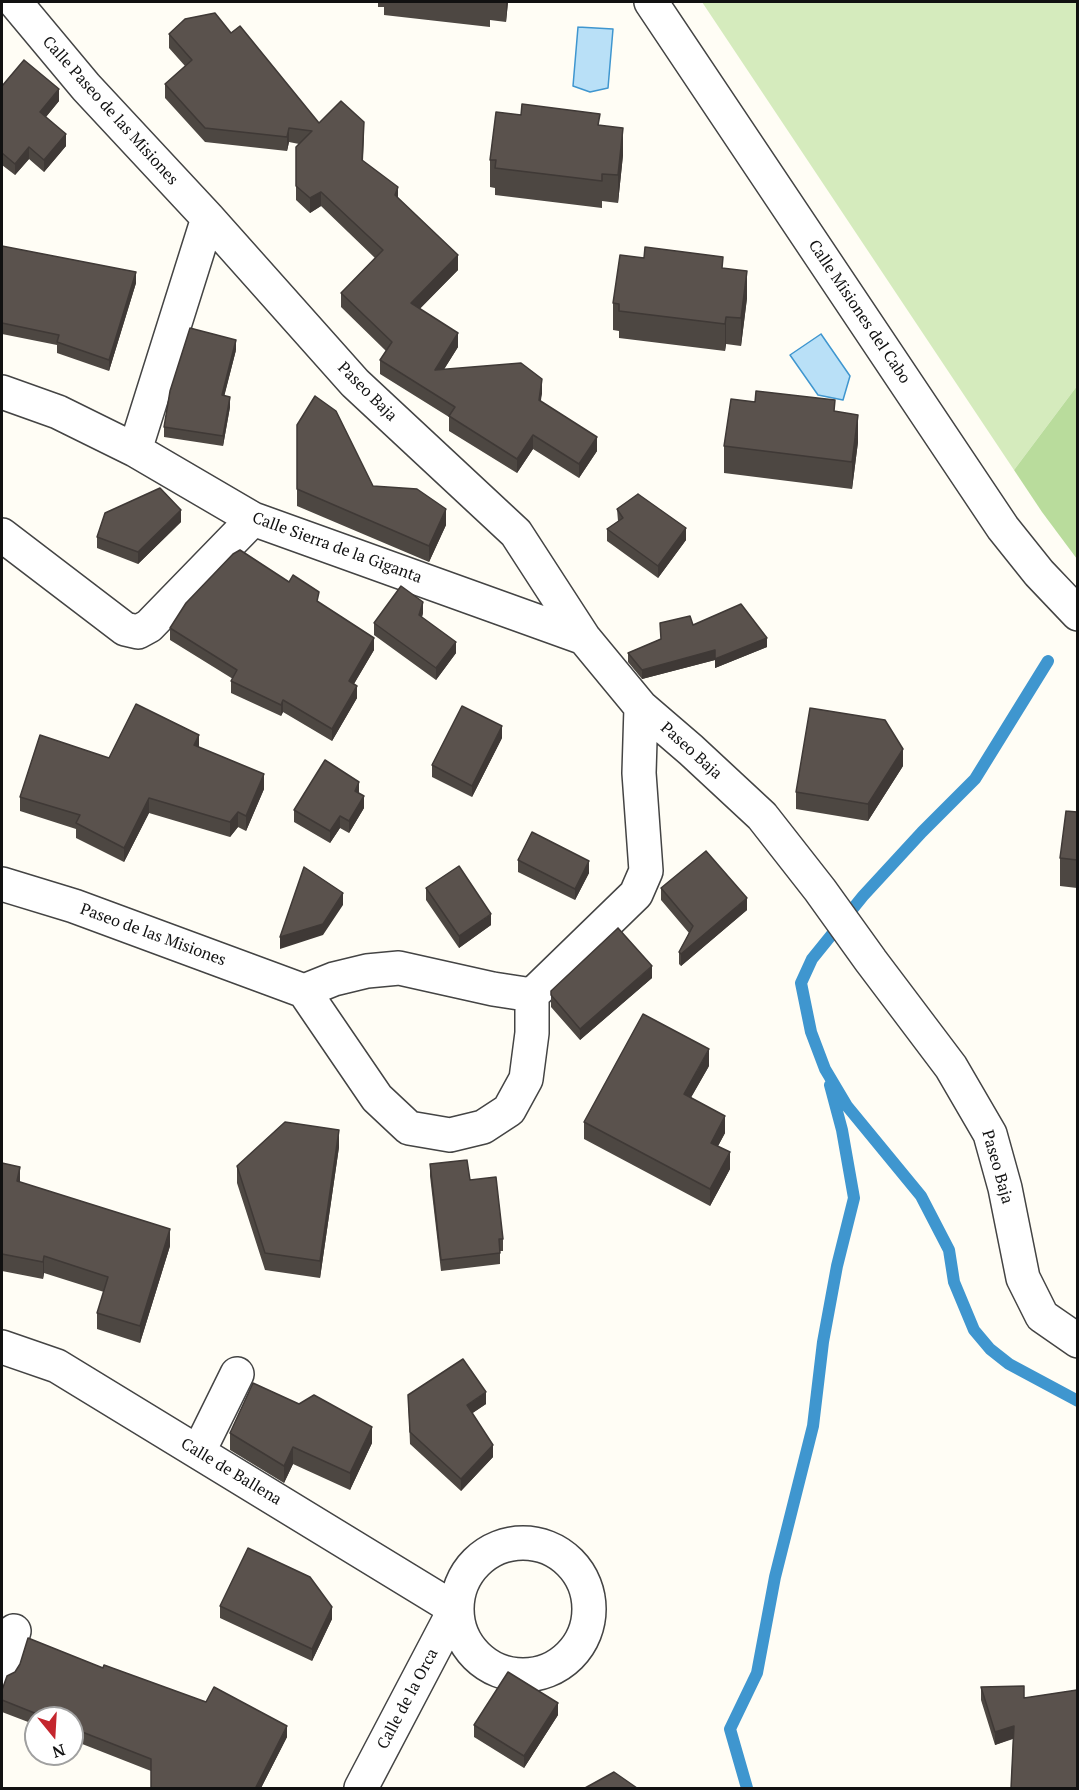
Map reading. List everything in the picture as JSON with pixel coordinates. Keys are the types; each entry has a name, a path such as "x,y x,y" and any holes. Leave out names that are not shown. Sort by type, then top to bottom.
{"street":[{"name":"Calle Paseo de las Misiones","path":"15,2 86,87 208,218"},
{"name":"Calle Misiones del Cabo","path":"651,2 1003,528 1053,589 1077,614"},
{"path":"135,450 208,218"},
{"name":"Paseo Baja","path":"208,218 356,383 516,533 584,638 641,706 762,816 820,890 951,1067 990,1134 1005,1188 1023,1278 1042,1316 1077,1341"},
{"name":"Calle Sierra de la Giganta","path":"2,392 58,412 135,450 253,519 584,638"},
{"path":"2,535 124,630 138,632 149,626 253,519"},
{"path":"532,995 493,989 399,968 367,971 334,979 304,991 377,1098 409,1128 450,1135 483,1127 509,1110 526,1079 532,995 636,894 646,871 639,773 641,706"},
{"name":"Paseo de las Misiones","path":"2,884 74,906 304,991"},
{"name":"Calle de Ballena","path":"2,1347 57,1366 455,1609"},
{"path":"199,1451 237,1374"},
{"name":"Calle de la Orca","path":"361,1788 455,1609 465,1572 494,1547 532,1541 567,1557 588,1589 588,1627 567,1660 533,1676 495,1670 465,1646 455,1609"},
{"path":"2,1670 14,1631"}],"green space":[{"path":"702,2 1077,2 1077,386 1014,470"},
{"path":"1077,386 1077,559 1014,470"}],"water":[{"path":"578,27 613,29 608,88 590,92 573,86"},
{"path":"821,334 850,376 843,400 818,395 790,355"}],"building":[{"path":"215,13 231,33 240,26 319,123 341,101 364,122 362,160 398,187 395,195 458,255 411,303 458,333 435,370 521,363 542,379 539,400 597,437 579,464 533,435 517,459 449,416 455,407 380,360 392,342 341,293 383,250 321,192 310,198 296,186 296,147 312,131 289,128 287,137 205,128 165,84 192,60 169,34 185,19"},
{"path":"24,60 59,89 40,112 66,134 44,160 29,147 15,164 2,153 2,86"},
{"path":"522,104 600,114 598,125 623,128 618,175 602,174 602,181 495,168 496,160 490,160 496,112 521,115"},
{"path":"2,246 136,272 109,360 57,342 59,335 2,323"},
{"path":"645,247 723,257 722,268 747,271 741,318 726,317 725,324 619,311 619,304 613,303 620,255 644,258"},
{"path":"190,328 236,340 222,395 230,397 223,436 164,427 170,391"},
{"path":"756,391 835,400 834,411 858,415 852,462 724,446 731,399 755,402"},
{"path":"315,396 336,411 373,486 417,489 446,509 429,546 297,489 297,425"},
{"path":"160,488 181,510 138,552 97,537 105,513"},
{"path":"638,494 686,528 658,566 607,529 623,518 617,509"},
{"path":"240,550 289,582 293,575 319,592 317,601 374,638 349,681 357,686 332,729 283,700 281,705 231,681 237,670 170,628 186,603 233,554"},
{"path":"401,586 423,602 419,615 456,642 436,668 374,623"},
{"path":"741,604 767,638 715,659 715,650 642,670 628,653 661,639 660,623 690,616 693,625"},
{"path":"136,704 199,735 194,745 264,774 246,816 238,812 230,822 149,798 124,848 76,823 80,815 20,797 40,735 109,758"},
{"path":"462,706 502,726 472,786 432,765"},
{"path":"810,708 885,720 903,749 868,804 796,792"},
{"path":"325,760 359,782 355,791 364,796 349,821 340,816 330,831 294,810"},
{"path":"1066,811 1077,812 1077,860 1060,858"},
{"path":"532,832 589,861 575,889 518,860"},
{"path":"706,851 747,898 681,954 679,952 693,926 661,888"},
{"path":"459,866 491,914 459,936 426,888"},
{"path":"304,867 343,893 323,924 280,937"},
{"path":"618,928 652,966 580,1029 551,995 551,991"},
{"path":"643,1014 709,1049 684,1094 725,1116 711,1143 730,1152 710,1189 584,1122"},
{"path":"285,1122 339,1130 320,1261 265,1253 237,1166"},
{"path":"467,1160 470,1180 496,1177 503,1239 499,1239 500,1253 441,1260 430,1164"},
{"path":"2,1163 20,1167 17,1181 170,1229 140,1326 97,1313 108,1277 44,1256 43,1262 2,1254"},
{"path":"463,1359 486,1392 467,1405 493,1445 461,1479 410,1432 408,1395"},
{"path":"253,1383 299,1404 314,1395 372,1427 350,1473 293,1447 284,1466 230,1433"},
{"path":"248,1548 310,1577 332,1607 312,1649 220,1606"},
{"path":"28,1638 103,1668 104,1665 206,1702 214,1687 287,1726 256,1787 258,1788 152,1788 151,1759 84,1733 84,1706 24,1706 24,1709 2,1700 2,1690 7,1676 15,1672 20,1664"},
{"path":"508,1672 558,1703 524,1756 474,1725"},
{"path":"1024,1686 1024,1698 1077,1690 1077,1788 1011,1788 1014,1726 995,1732 981,1687"},
{"path":"614,1772 637,1788 585,1788"}],"waterway":[{"path":"1048,661 975,779 863,896 812,959 801,983 811,1032 825,1069 847,1106 921,1196 949,1250 954,1282 974,1330 990,1349 1009,1364 1078,1401"},
{"path":"747,1788 730,1729 757,1673 775,1577 813,1426 823,1342 837,1266 854,1198 842,1130 830,1085"}]}
